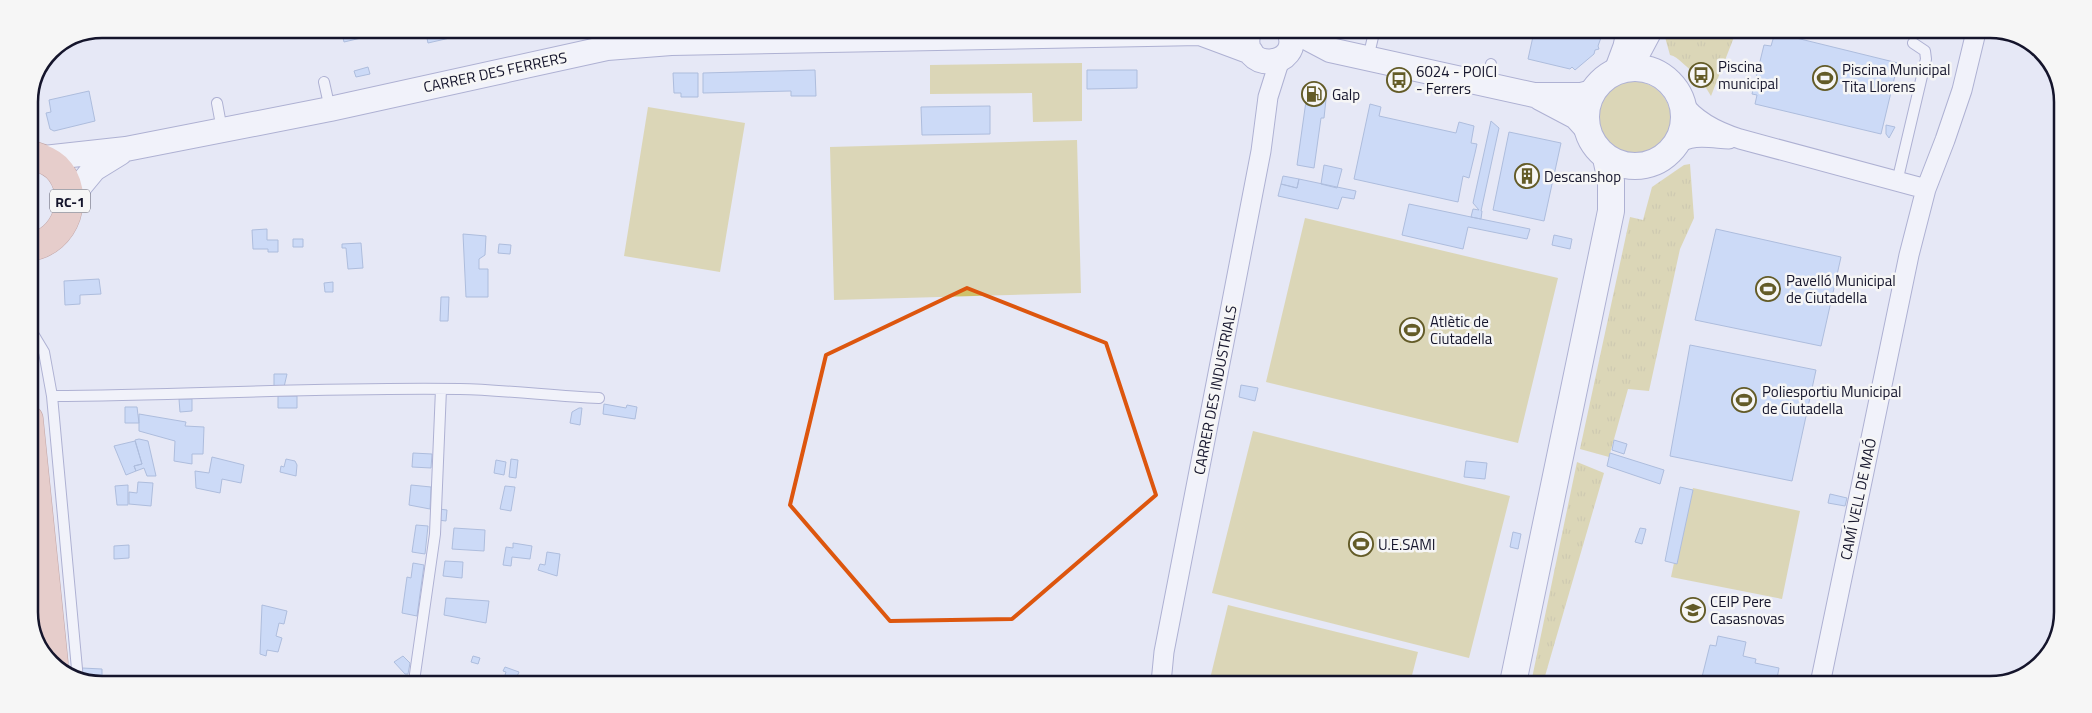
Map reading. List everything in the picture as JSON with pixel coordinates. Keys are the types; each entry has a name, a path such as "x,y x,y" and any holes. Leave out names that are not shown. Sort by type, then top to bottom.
{"main road":[{"path":"1644,166 1624,166 1606,158 1597,150 1586,128 1586,109 1592,92 1598,84 1632,62 1645,37"},
{"path":"1611,209 1632,176 1644,166 1662,159 1675,146 1683,130 1682,102 1675,89 1659,74 1653,62 1652,37"},
{"path":"1617,71 1640,68 1659,74"},
{"name":"RC-1","path":"37,157 57,168 66,182 70,198 68,214 60,229 37,248"},
{"path":"1514,676 1611,209 1611,181 1606,158"},
{"path":"38,505 53,653"}],"street":[{"name":"CARRER DES FERRERS","path":"37,156 126,149 330,109 607,39 671,43 963,37"},
{"name":"CARRER DES FERRERS","path":"1222,37 1265,51 1370,48 1489,74 1576,117 1586,128"},
{"path":"1265,51 1292,43 1290,37"},
{"name":"CARRER DES FERRERS","path":"1305,37 1330,50"},
{"path":"1617,71 1625,37"},
{"name":"CAMÍ VELL DE MAÓ","path":"1822,676 1909,255 1926,189 1960,98 1975,37"},
{"name":"CARRER DES INDUSTRIALS","path":"1162,676 1164,652 1261,151 1268,97 1264,68 1265,51"},
{"name":"CARRER DES FERRERS","path":"1534,95 1581,95 1592,92"},
{"path":"1682,102 1695,117 1740,140 1926,189"},
{"path":"1675,146 1688,138 1702,137 1740,140"},
{"name":"CARRER DES FERRERS","path":"70,198 94,169 126,149"}],"lane":[{"path":"1897,182 1926,59 1925,51 1913,43"},
{"path":"324,82 330,109"},
{"path":"216,103 222,130"},
{"path":"37,341 44,352 52,396 77,671"},
{"path":"52,396 282,390 441,389 600,398"},
{"path":"415,676 435,534 441,389"}],"highlighted area":[{"path":"967,288 1106,343 1156,495 1012,619 890,621 790,505 826,355"}],"green space":[{"path":"1665,37 1734,37 1711,96 1703,83 1707,79 1698,68 1694,72 1670,55"},
{"path":"1082,63 1082,121 1033,122 1032,93 930,94 930,65"},
{"path":"1633,81 1647,84 1660,92 1668,105 1671,119 1668,133 1660,146 1647,154 1633,157 1619,154 1606,146 1598,133 1595,119 1598,105 1606,92 1619,84"},
{"path":"648,107 745,123 720,272 624,256"},
{"path":"1077,140 1081,293 834,300 830,147"},
{"path":"1690,164 1694,218 1680,249 1649,391 1628,389 1609,457 1580,449 1630,217 1643,220 1652,187 1684,165"},
{"name":"Atlètic de Ciutadella","path":"1305,218 1558,278 1518,443 1266,382"},
{"name":"U.E.SAMI","path":"1253,431 1510,496 1469,658 1212,593"},
{"path":"1577,462 1604,473 1545,676 1532,676"},
{"path":"1693,488 1800,511 1782,599 1671,577 1674,563 1677,563"},
{"path":"1228,605 1418,652 1412,676 1211,676"}],"building":[{"path":"343,37 365,37 344,42"},
{"path":"427,37 454,37 428,43"},
{"path":"1533,37 1601,37 1598,46 1599,49 1595,50 1594,54 1575,70 1572,67 1570,69 1528,59"},
{"name":"Piscina Municipal Tita Llorens","path":"1774,37 1792,37 1898,63 1881,134 1755,104 1757,95 1752,94 1764,45 1771,46"},
{"path":"368,67 370,74 356,77 354,71"},
{"path":"815,70 816,96 791,96 791,91 703,93 703,73"},
{"path":"1087,70 1137,70 1137,88 1087,89"},
{"path":"673,73 698,73 698,97 681,97 681,93 674,93"},
{"path":"1308,87 1327,90 1324,118 1321,118 1314,168 1297,165"},
{"path":"89,91 95,121 54,131 50,129 46,113 51,112 49,100"},
{"path":"1370,104 1381,107 1379,116 1456,133 1459,122 1474,126 1471,143 1477,144 1469,178 1463,176 1458,202 1354,179"},
{"path":"990,106 990,134 922,135 921,107"},
{"path":"1491,121 1499,128 1481,211 1481,219 1471,217 1473,209 1479,210 1473,203"},
{"path":"1886,125 1895,127 1889,138 1886,134"},
{"name":"Descanshop","path":"1509,132 1561,143 1544,221 1493,210"},
{"path":"1324,165 1342,169 1337,188 1321,184"},
{"path":"1283,176 1299,179 1297,188 1281,184"},
{"path":"1299,179 1356,191 1354,199 1342,197 1338,209 1278,196 1281,184 1297,188"},
{"path":"1409,204 1530,229 1527,239 1468,227 1463,249 1402,235"},
{"path":"267,229 267,240 278,240 278,252 268,252 268,249 253,249 252,230"},
{"name":"Pavelló Municipal de Ciutadella","path":"1716,229 1841,257 1821,346 1695,320"},
{"path":"463,234 486,236 485,255 479,259 479,269 488,269 488,297 466,297"},
{"path":"1554,235 1572,239 1570,249 1552,245"},
{"path":"293,239 303,239 303,247 293,247"},
{"path":"361,243 363,268 348,269 346,248 342,248 342,244"},
{"path":"499,244 511,245 510,254 498,253"},
{"path":"99,279 101,294 80,295 80,304 65,305 64,281"},
{"path":"333,282 333,292 325,292 324,283"},
{"path":"441,297 449,297 448,321 440,321"},
{"name":"Poliesportiu Municipal de Ciutadella","path":"1690,345 1816,370 1792,481 1670,456"},
{"path":"274,374 287,374 284,387 274,387"},
{"path":"1241,385 1258,388 1255,401 1239,397"},
{"path":"278,396 297,396 297,408 278,408"},
{"path":"179,399 192,399 192,411 180,412"},
{"path":"604,404 626,408 627,405 637,407 635,419 603,414"},
{"path":"125,407 137,407 139,423 125,423"},
{"path":"582,408 580,425 570,423 572,412"},
{"path":"139,414 186,422 185,426 204,427 203,454 192,454 192,464 174,461 175,441 139,431"},
{"path":"135,440 148,441 156,476 147,476 144,468 136,471 134,466 142,464"},
{"path":"1614,440 1627,444 1624,454 1612,450"},
{"path":"135,441 142,464 134,466 136,471 126,475 114,446"},
{"path":"413,453 432,454 431,468 412,467"},
{"path":"1610,453 1664,470 1660,484 1607,466"},
{"path":"212,457 244,465 241,483 222,479 220,493 196,488 195,471 209,473"},
{"path":"286,459 295,461 297,465 296,476 280,472 281,466 284,467"},
{"path":"511,459 518,460 516,478 509,477"},
{"path":"496,460 506,462 504,475 494,473"},
{"path":"1466,461 1487,463 1485,479 1464,477"},
{"path":"138,482 153,483 151,506 129,504 129,492 137,493"},
{"path":"128,485 128,505 117,505 115,486"},
{"path":"411,485 431,487 430,509 409,505"},
{"path":"505,486 515,487 511,511 500,509"},
{"path":"1680,487 1693,490 1677,564 1665,561"},
{"path":"1830,494 1847,498 1845,506 1828,503"},
{"path":"439,509 447,510 446,521 438,520"},
{"path":"416,525 428,526 425,554 412,552"},
{"path":"454,528 485,530 484,551 452,549"},
{"path":"1640,528 1646,529 1642,544 1635,542"},
{"path":"1513,532 1521,534 1518,549 1510,547"},
{"path":"513,543 532,546 530,559 512,557 511,566 503,565 506,547 513,548"},
{"path":"129,545 129,558 114,559 114,546"},
{"path":"547,552 560,554 557,576 538,570 540,564 545,565"},
{"path":"445,561 463,562 462,578 443,576"},
{"path":"413,563 424,565 417,616 402,613 407,577 411,578"},
{"path":"446,598 489,601 486,623 444,615"},
{"path":"262,605 287,611 284,624 279,623 276,636 282,638 278,652 267,650 266,656 260,654"},
{"path":"1718,636 1746,642 1743,656 1756,659 1755,663 1779,668 1778,676 1702,676 1710,645 1716,646"},
{"path":"403,656 410,663 408,674 405,674 394,662"},
{"path":"473,656 480,658 478,664 471,662"},
{"path":"505,667 519,672 517,676 505,676 506,672 503,671"},
{"path":"82,668 102,669 102,676 93,675 82,672"}],"place":[{"name":"Piscina municipal","path":"1701,75"},
{"name":"Piscina Municipal Tita Llorens","path":"1825,78"},
{"name":"6024 - POICI - Ferrers","path":"1399,80"},
{"name":"Galp","path":"1314,94"},
{"name":"Descanshop","path":"1527,176"},
{"name":"Pavelló Municipal de Ciutadella","path":"1768,289"},
{"name":"Atlètic de Ciutadella","path":"1412,330"},
{"name":"Poliesportiu Municipal de Ciutadella","path":"1744,400"},
{"name":"U.E.SAMI","path":"1361,544"},
{"name":"CEIP Pere Casasnovas","path":"1693,610"}]}
